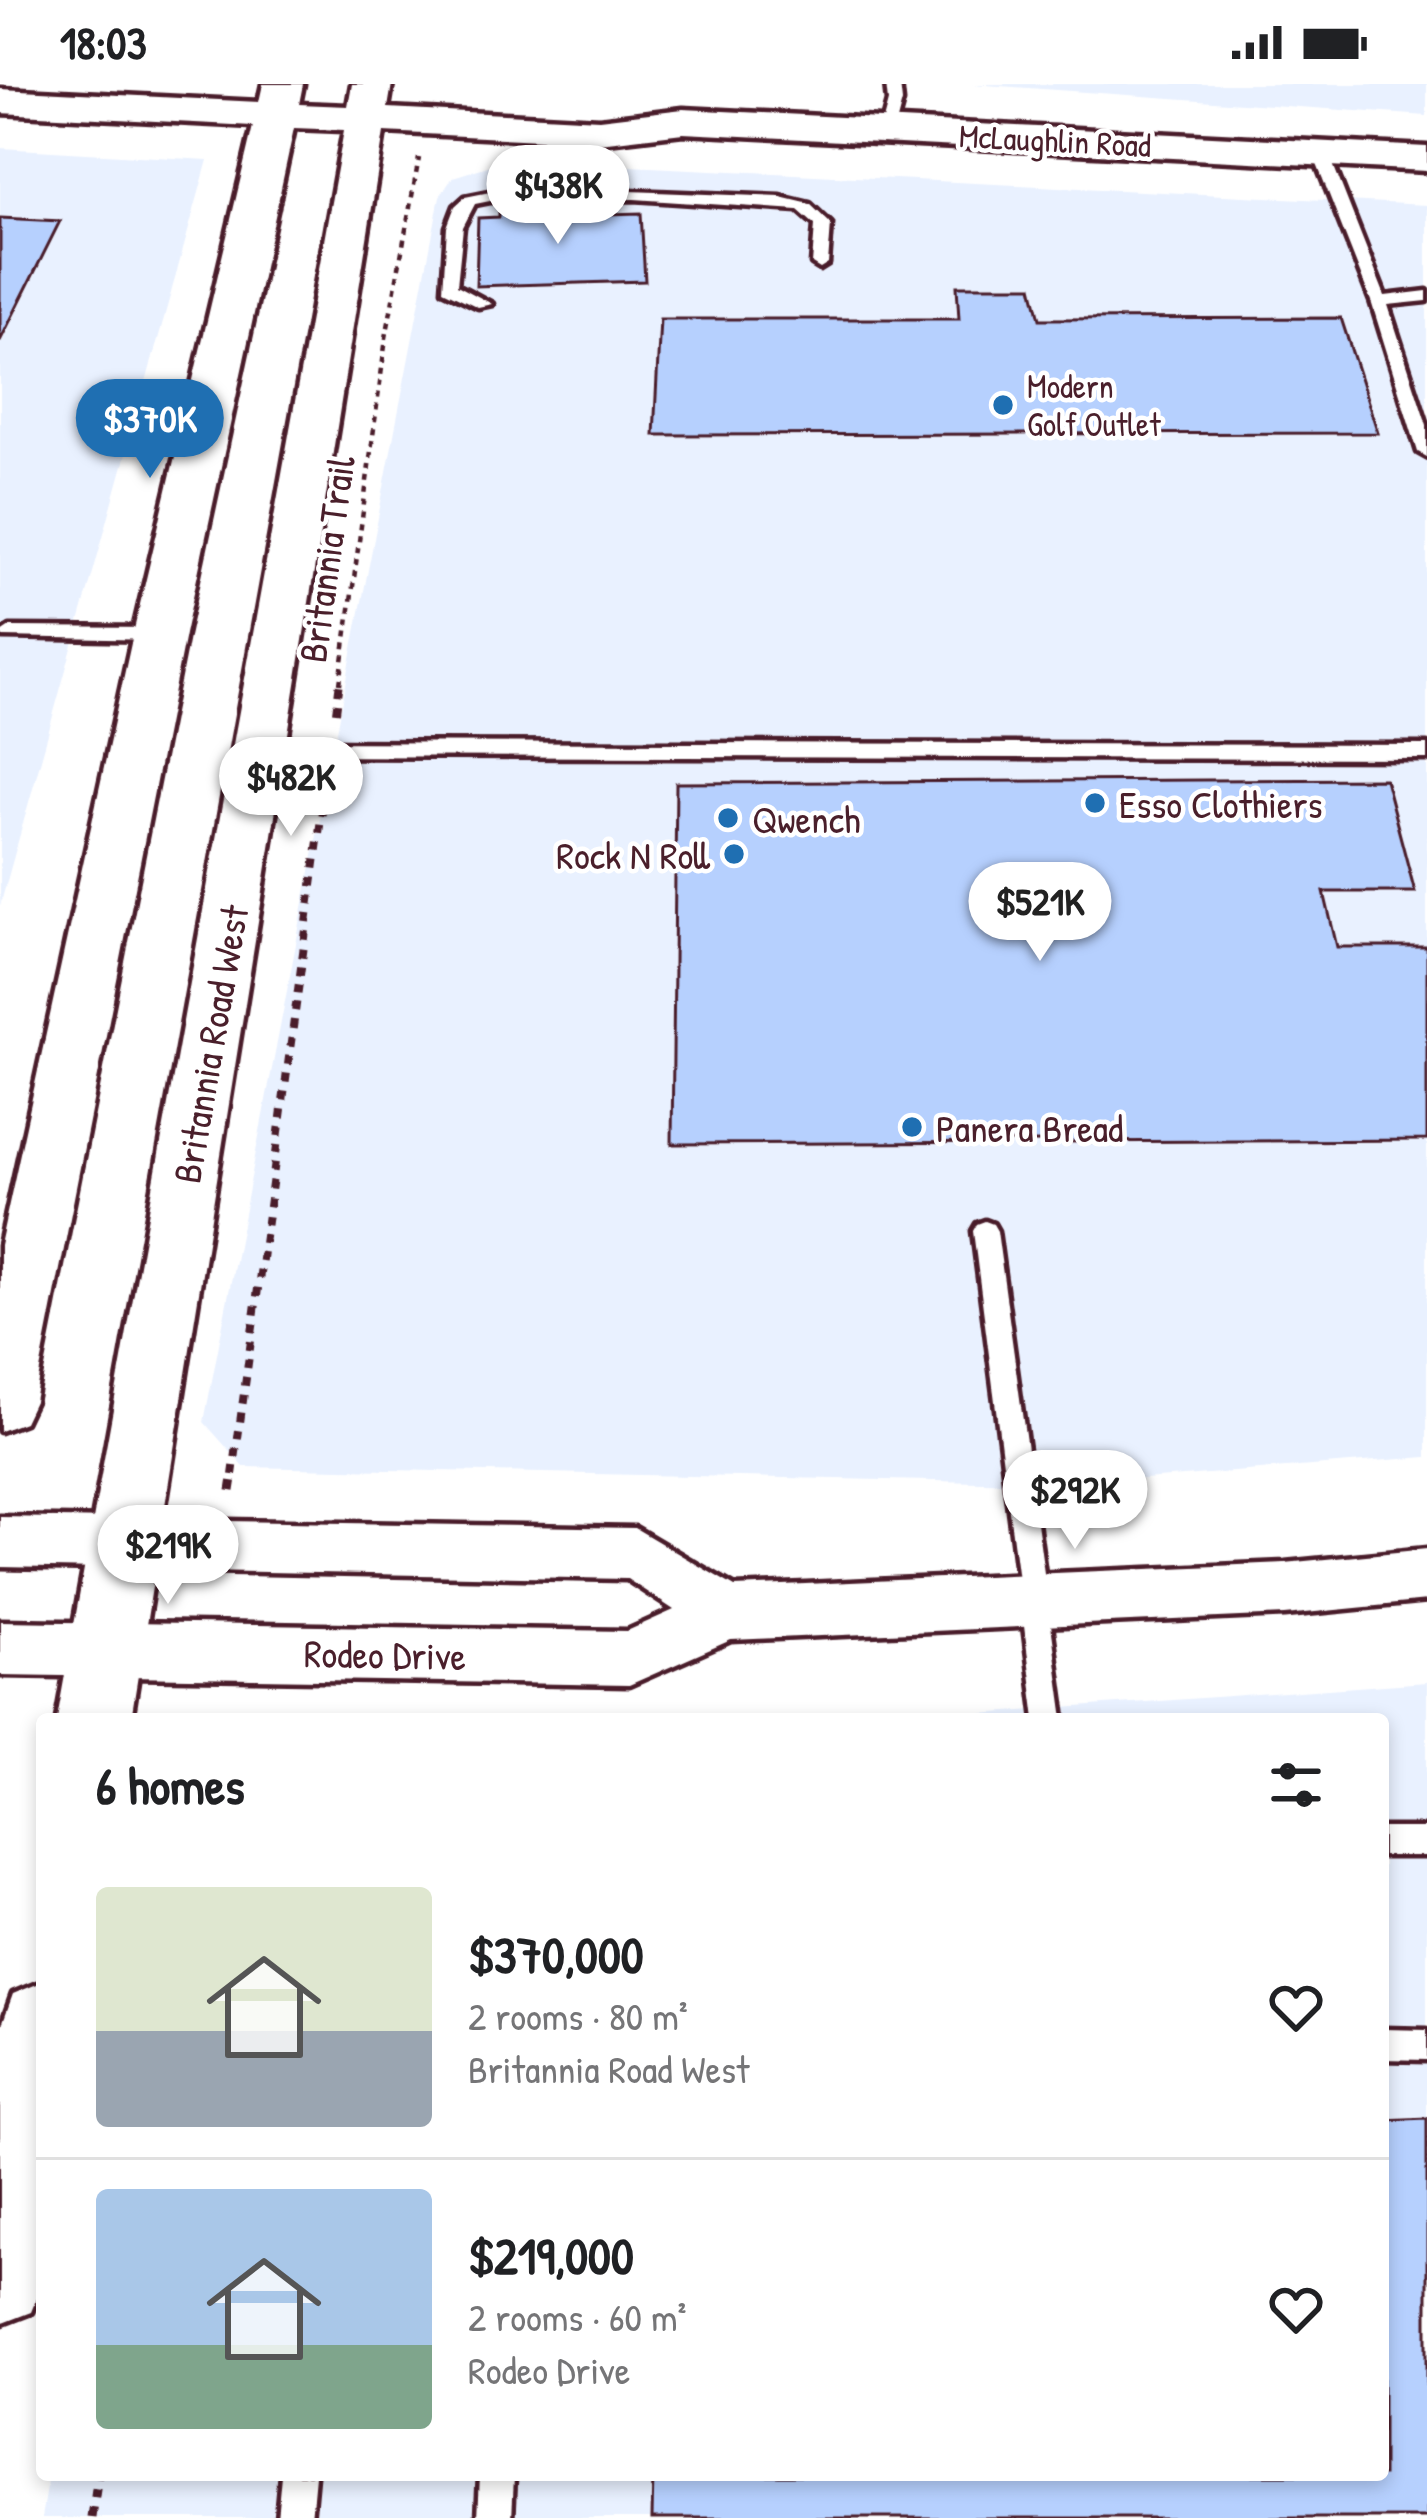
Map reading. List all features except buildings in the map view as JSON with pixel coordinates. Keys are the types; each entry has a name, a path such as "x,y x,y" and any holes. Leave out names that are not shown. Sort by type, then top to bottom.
{"main road":[{"name":"McLaughlin Road","path":"0,101 382,96 599,131 683,121 1427,159"},
{"name":"Britannia Road West","path":"100,1685 260,748 382,96"},
{"path":"0,1401 159,634 279,99"},
{"path":"0,2281 36,2061"}],"street":[{"path":"27,1542 635,1554 728,1613"},
{"name":"Rodeo Drive","path":"16,1648 100,1685 629,1658 728,1613 1285,1589 1427,1576"}],"lane":[{"path":"887,132 896,102 893,84"},
{"path":"1322,154 1379,301 1427,452"},
{"path":"484,304 449,287 458,212 468,200 501,193 662,195 802,206 824,224 820,264"},
{"path":"1379,301 1427,296"},
{"path":"10,633 159,634"},
{"path":"260,748 1427,752"},
{"path":"985,1231 1049,1713"},
{"path":"1389,1842 1427,1842"},
{"path":"1389,2044 1427,2045"},
{"path":"294,2518 297,2481"},
{"path":"495,2518 497,2481"}],"path":[{"name":"Britannia Trail","path":"233,1475 386,338 420,152"},
{"path":"92,2518 97,2481"}],"shaded area":[{"path":"971,84 1427,84 1427,116"},
{"path":"0,148 208,160 0,906"},
{"path":"507,160 1427,205 1427,1457 1080,1484 244,1467 204,1422 440,196 453,177"},
{"path":"1427,1682 1427,2518 42,2518 48,2481 1389,2481 1389,1713 992,1713"}],"place":[{"name":"Modern Golf Outlet","path":"1003,405"},
{"name":"Esso Clothiers","path":"1095,803"},
{"name":"Qwench","path":"728,818"},
{"name":"Rock N Roll","path":"734,854"},
{"name":"Panera Bread","path":"912,1127"}]}
